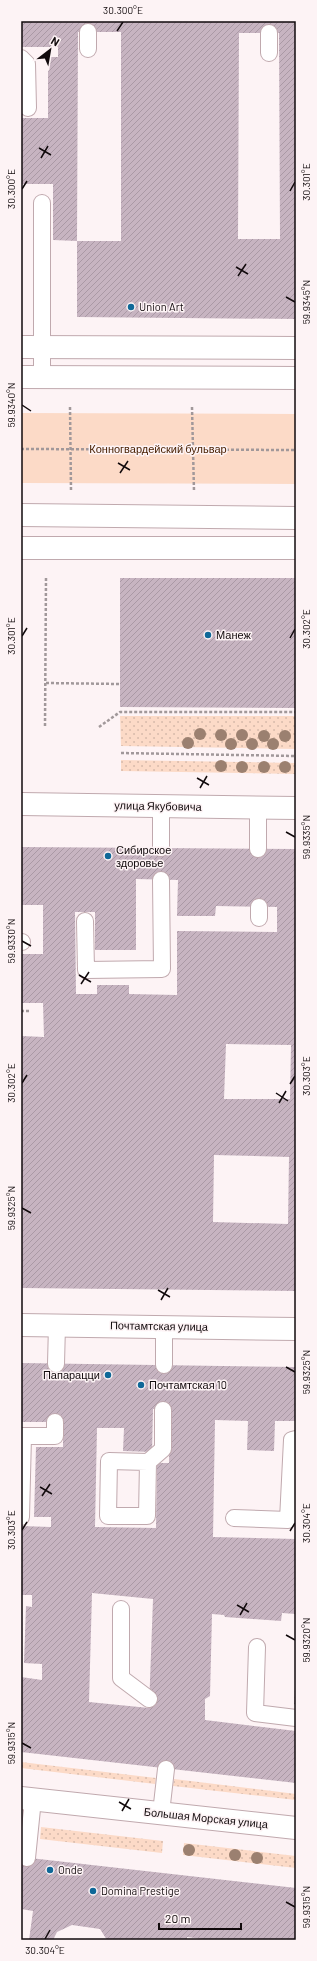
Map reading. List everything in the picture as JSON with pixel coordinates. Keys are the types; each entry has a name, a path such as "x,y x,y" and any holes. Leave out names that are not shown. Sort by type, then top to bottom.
{"street":[{"path":"31,347 296,348"},
{"path":"32,377 296,378"},
{"path":"21,515 296,518"},
{"path":"21,548 296,548"},
{"name":"улица Якубовича","path":"21,804 296,808"},
{"name":"Почтамтская улица","path":"21,1325 296,1328"},
{"name":"Большая Морская улица","path":"27,1798 296,1828"}],"lane":[{"path":"88,32 88,49"},
{"path":"268,53 269,33"},
{"path":"21,58 28,64 28,108"},
{"path":"32,377 31,347 42,203"},
{"path":"161,806 161,848"},
{"path":"258,807 258,849"},
{"path":"85,921 86,970 162,970 161,880"},
{"path":"56,1364 57,1325"},
{"path":"164,1326 164,1365"},
{"path":"148,1462 163,1449 163,1410"},
{"path":"21,1517 22,1436 55,1436 55,1422"},
{"path":"234,1518 288,1520 292,1440 296,1439"},
{"path":"121,1609 121,1678 149,1699"},
{"path":"257,1647 255,1713 296,1718"},
{"path":"161,1813 166,1768"},
{"path":"27,1798 27,1858"}],"path":[{"path":"70,407 71,490"},
{"path":"192,407 194,491"},
{"path":"21,449 296,450"},
{"path":"45,726 46,578"},
{"path":"46,683 120,684"},
{"path":"99,727 120,712 296,712"},
{"path":"121,753 296,756"},
{"path":"21,1011 29,1011"}],"green space":[{"name":"Конногвардейский бульвар","path":"21,413 296,414 296,484 21,483"},
{"path":"120,716 296,716 296,749 121,746"},
{"path":"121,760 296,763 296,774 121,771"},
{"path":"21,1762 156,1778 155,1784 21,1768"},
{"path":"174,1779 296,1794 296,1800 173,1786"},
{"path":"41,1827 163,1841 162,1853 40,1839"},
{"path":"184,1843 296,1856 296,1868 183,1855"}],"building":[{"path":"21,21 296,21 296,319 77,317 77,241 53,240 53,184 21,184 21,118 48,118 48,57 58,57 58,47 21,47","holes":["78,32 121,32 121,241 77,241","239,33 279,33 280,239 238,239"]},
{"name":"Манеж","path":"120,578 296,578 296,708 120,707"},
{"path":"21,847 296,849 296,1291 21,1288 21,1036 44,1037 43,1003 21,1003 21,954 43,954 43,905 21,905","holes":["136,879 178,880 177,916 215,916 216,906 277,907 277,932 177,931 177,995 129,994 129,985 97,985 97,994 76,994 75,912 95,912 95,950 136,950","226,1044 291,1045 290,1099 224,1099","214,1155 289,1157 288,1224 213,1222"]},
{"path":"21,1363 296,1367 296,1421 275,1421 274,1451 247,1450 248,1421 215,1420 213,1537 296,1539 296,1614 282,1613 281,1621 225,1617 224,1615 212,1614 210,1696 205,1699 205,1720 296,1731 296,1783 21,1752 21,1677 42,1680 42,1664 24,1663 26,1606 32,1607 32,1595 21,1595 21,1526 51,1527 51,1517 34,1517 36,1447 63,1447 63,1422 21,1422","holes":["153,1409 170,1409 169,1463 157,1463 156,1528 95,1527 97,1428 124,1428 123,1451 152,1452","92,1593 153,1599 149,1708 89,1702"]},
{"path":"296,1687 296,1705 294,1704"},
{"path":"21,1857 296,1888 296,1940 210,1940 187,1937 187,1940 107,1940 100,1929 72,1925 57,1932 53,1940 29,1940 33,1911 21,1909"}],"place":[{"name":"Union Art","path":"131,307"},
{"name":"Манеж","path":"208,635"},
{"name":"Сибирское здоровье","path":"108,856"},
{"name":"Папарацци","path":"108,1375"},
{"name":"Почтамтская 10","path":"141,1385"},
{"name":"Onde","path":"50,1870"},
{"name":"Domina Prestige","path":"93,1891"}]}
